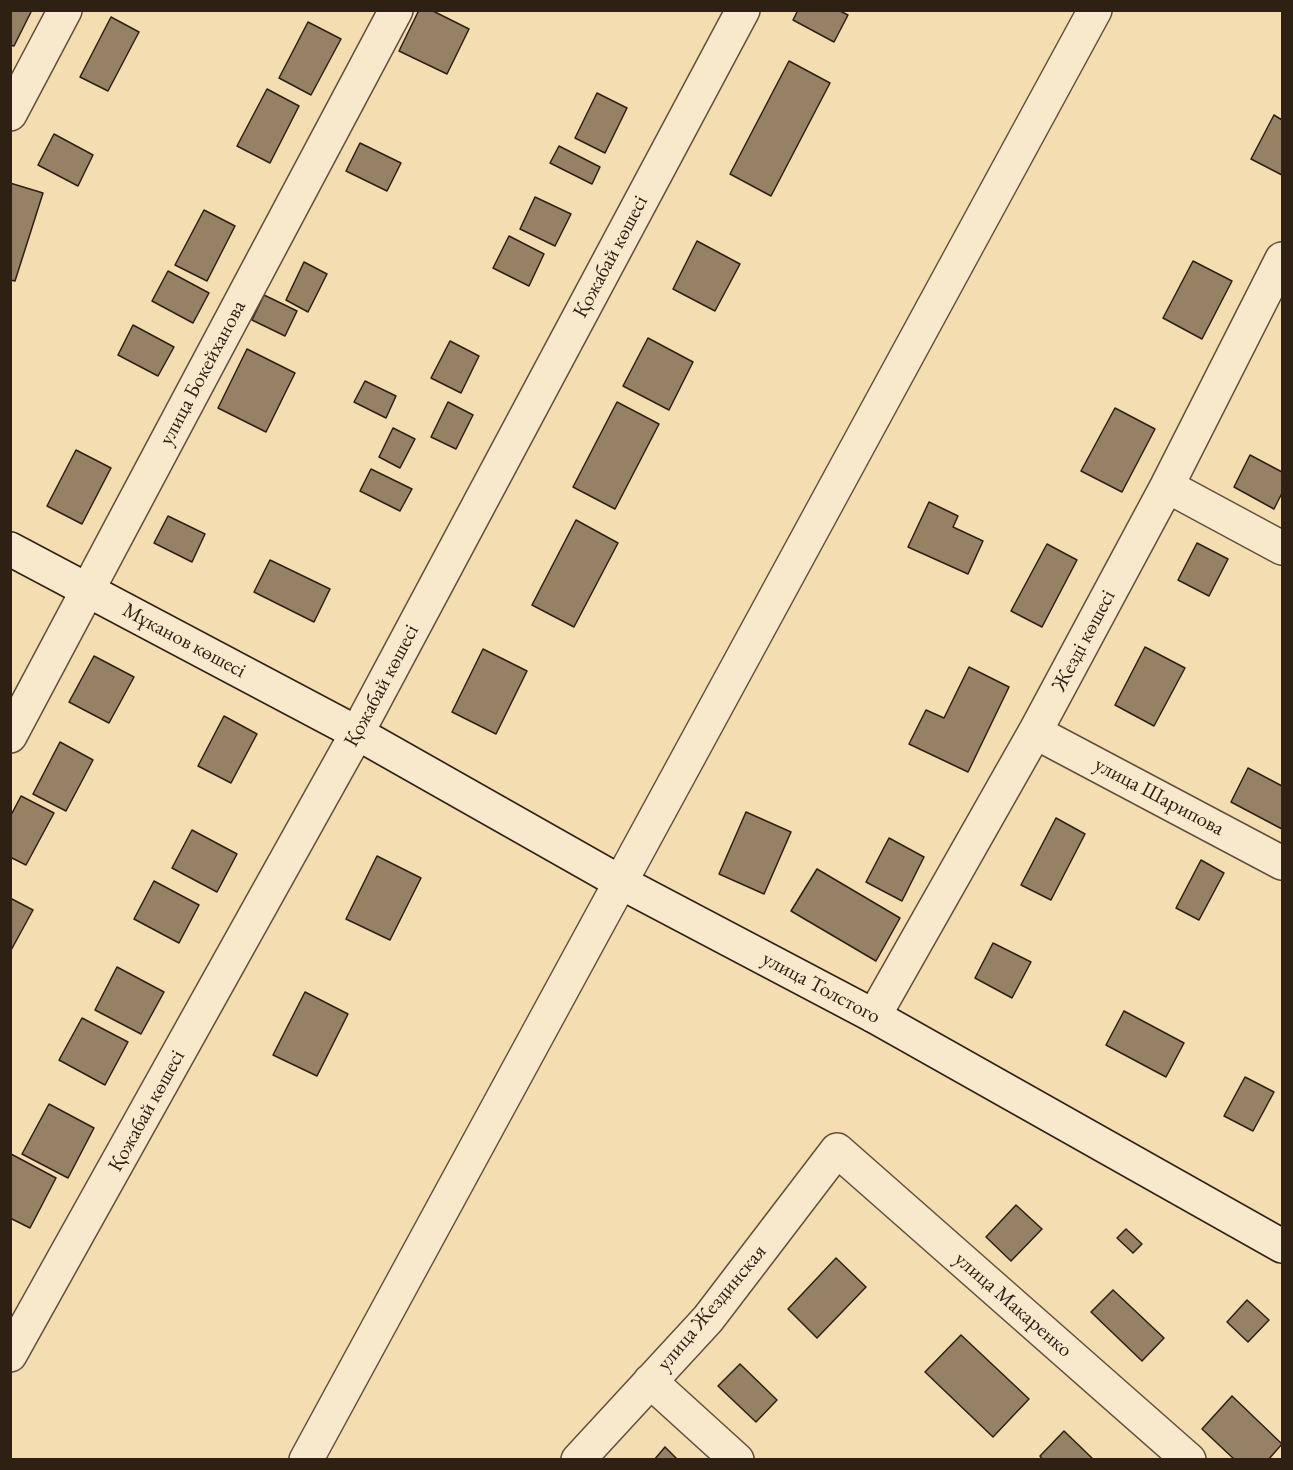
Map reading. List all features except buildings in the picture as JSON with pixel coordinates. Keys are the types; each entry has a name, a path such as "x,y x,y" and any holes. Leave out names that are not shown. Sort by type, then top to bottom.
{"street":[{"path":"10,114 65,10"},
{"name":"улица Бокейханова","path":"10,736 396,10"},
{"name":"Қожабай көшесі","path":"10,1355 357,733 743,10"},
{"path":"306,1460 1095,10"},
{"name":"Жезді көшесі","path":"874,1016 1035,732 1167,486 1282,259"},
{"path":"1167,486 1282,548"},
{"name":"Мұканов көшесі","path":"10,549 357,733"},
{"name":"улица Шарипова","path":"1035,732 1282,863"},
{"name":"улица Толстого","path":"357,733 620,882 874,1016 1282,1246"},
{"name":"улица Жездинская","path":"578,1460 708,1319 837,1150"},
{"name":"улица Макаренко","path":"837,1150 1189,1460"},
{"path":"650,1382 737,1460"}]}
